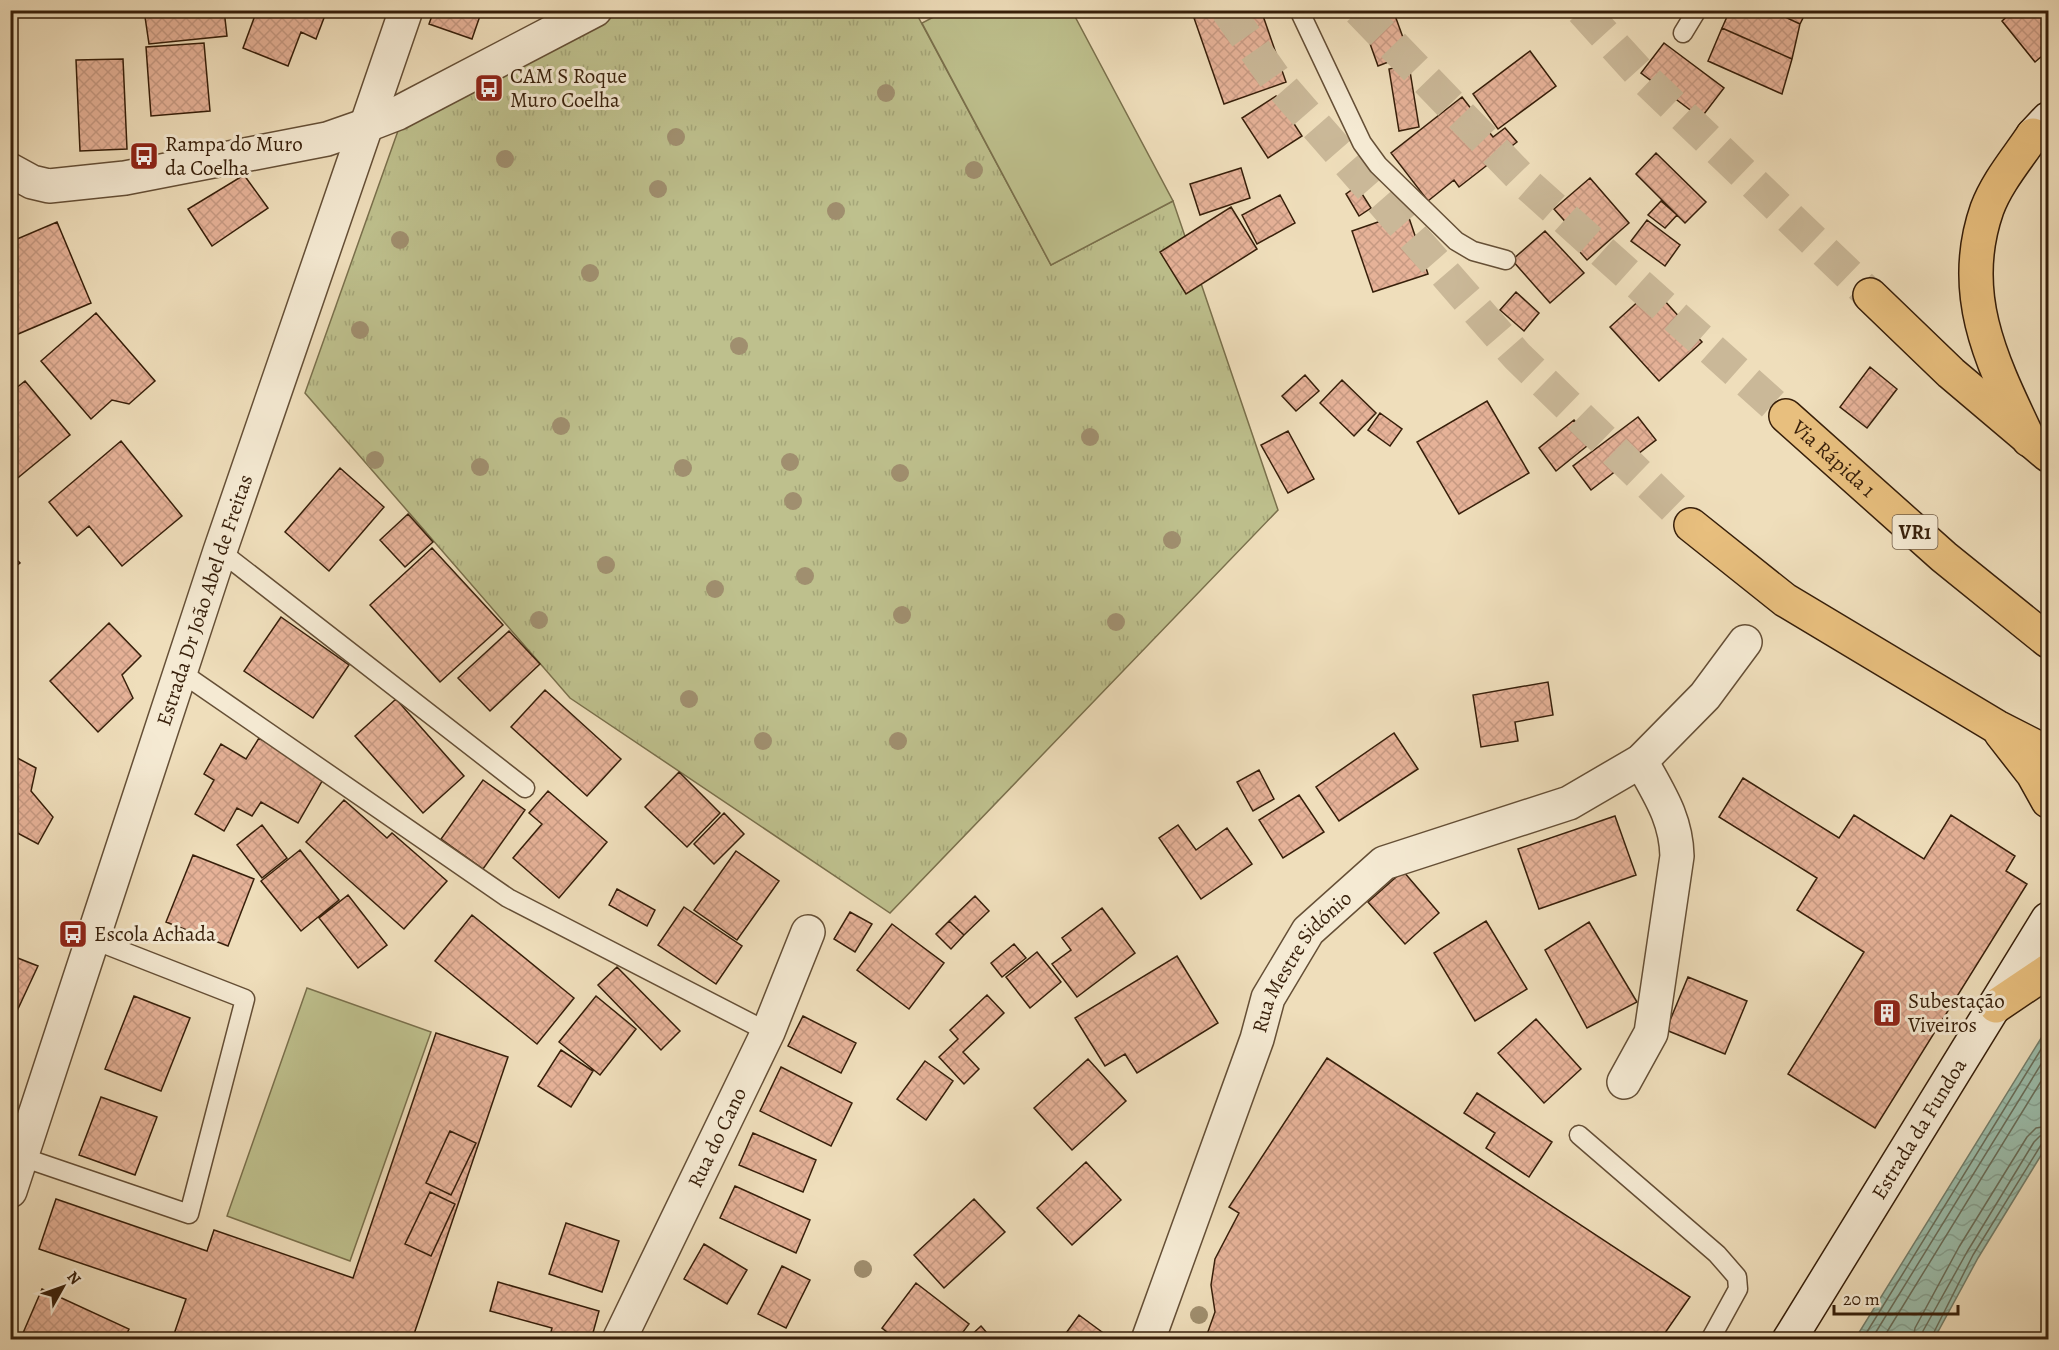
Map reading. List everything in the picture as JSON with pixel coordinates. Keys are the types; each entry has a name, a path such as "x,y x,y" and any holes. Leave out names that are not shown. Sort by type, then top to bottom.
{"highway":[{"path":"2039,448 1986,346 1979,316 1976,280 1979,244 1987,209 1995,192 2041,127"},
{"path":"1870,296 1951,373 2039,448"},
{"name":"Via Rápida 1","path":"1786,416 1944,557 2049,641"},
{"path":"1691,525 1785,600 1996,726 2049,753"},
{"path":"1996,726 2033,774 2049,801"},
{"path":"1996,1006 2049,971"}],"street":[{"name":"Estrada Dr João Abel de Freitas","path":"10,1191 220,552 406,10"},
{"path":"10,170 32,182 49,186 124,178 327,139 398,113 595,10"},
{"name":"Rua Mestre Sidónio","path":"1148,1340 1257,1039 1268,998 1308,931 1384,863 1569,803 1641,761 1706,696 1744,642"},
{"path":"1624,1082 1651,1033 1677,856 1676,833 1670,814 1641,761"},
{"name":"Estrada da Fundoa","path":"1789,1340 2049,918"},
{"name":"Rua do Cano","path":"619,1340 768,1032 808,932"}],"lane":[{"path":"1299,10 1362,143 1378,165 1456,241 1473,251 1506,260"},
{"path":"1683,33 1697,10"},
{"path":"220,552 525,788"},
{"path":"182,673 508,898 768,1032"},
{"path":"22,1157 189,1214 245,999 93,940"},
{"path":"1579,1136 1717,1254 1737,1277 1738,1289 1710,1340"}],"green space":[{"path":"617,11 915,11 1051,265 1173,201 1278,510 890,913 570,698 305,393 399,128"},
{"path":"945,11 1072,11 1173,201 1051,265 922,23"},
{"path":"307,988 431,1032 350,1261 227,1216"}],"water":[{"path":"2048,1027 2048,1144 1978,1258 1934,1339 1855,1339"}],"building":[{"path":"144,10 224,10 227,36 149,44"},
{"path":"257,10 327,10 316,39 301,32 288,66 243,48"},
{"path":"434,10 482,10 472,39 429,24"},
{"path":"1216,10 1261,10 1286,82 1224,104 1194,18"},
{"path":"1358,10 1393,10 1409,54 1378,66"},
{"path":"1730,10 1770,10 1800,24 1792,59 1722,28"},
{"path":"1770,10 1807,10 1800,24"},
{"path":"2014,10 2048,10 2048,51 2035,62 2002,21"},
{"path":"1722,28 1792,59 1782,94 1708,61"},
{"path":"204,43 210,111 151,116 146,47"},
{"path":"1664,43 1724,88 1701,118 1641,73"},
{"path":"1530,51 1556,86 1498,129 1473,94"},
{"path":"123,59 127,149 80,151 76,60"},
{"path":"1409,65 1419,127 1399,131 1389,69"},
{"path":"1276,96 1302,136 1268,158 1242,118"},
{"path":"1462,97 1493,137 1505,128 1517,142 1459,187 1454,180 1428,201 1391,153"},
{"path":"1656,153 1706,202 1685,223 1636,174"},
{"path":"1241,168 1250,198 1200,215 1190,184"},
{"path":"244,175 268,208 212,246 188,209"},
{"path":"1590,178 1629,223 1587,260 1572,243 1579,237 1554,209"},
{"path":"1357,186 1371,208 1359,216 1346,194"},
{"path":"1280,195 1295,223 1257,244 1242,215"},
{"path":"1661,201 1677,215 1665,228 1648,215"},
{"path":"1231,207 1257,249 1186,294 1160,252"},
{"path":"1407,212 1428,274 1373,292 1352,231"},
{"path":"1647,220 1680,245 1665,266 1631,241"},
{"path":"57,222 91,303 11,337 10,242"},
{"path":"1545,231 1584,273 1550,303 1512,260"},
{"path":"1653,288 1702,342 1659,381 1610,327"},
{"path":"1516,292 1539,313 1524,331 1500,310"},
{"path":"96,313 155,381 129,404 112,400 91,419 41,361"},
{"path":"1870,367 1897,389 1867,428 1840,407"},
{"path":"1305,375 1319,391 1296,411 1282,396"},
{"path":"1342,380 1376,413 1354,436 1320,403"},
{"path":"25,381 70,435 14,481 10,477 10,393"},
{"path":"1487,401 1529,473 1459,514 1417,442"},
{"path":"1380,413 1402,429 1390,446 1368,430"},
{"path":"1638,417 1656,440 1591,490 1573,466"},
{"path":"1574,420 1592,442 1556,471 1539,448"},
{"path":"1288,431 1314,479 1288,493 1261,445"},
{"path":"121,441 182,516 122,566 89,526 77,536 49,502"},
{"path":"340,468 384,507 329,571 285,532"},
{"path":"408,514 433,542 405,567 380,540"},
{"path":"432,548 503,625 440,682 370,605"},
{"path":"10,553 20,563 10,571"},
{"path":"281,617 349,665 313,718 244,671"},
{"path":"109,623 141,656 122,675 133,698 98,732 50,681"},
{"path":"509,631 540,664 490,711 458,678"},
{"path":"1548,682 1553,715 1515,722 1518,741 1481,747 1473,695"},
{"path":"545,690 621,759 587,796 511,727"},
{"path":"396,699 464,776 423,813 355,736"},
{"path":"1394,733 1418,769 1339,821 1316,787"},
{"path":"259,738 325,776 298,823 261,802 252,816 237,808 224,831 195,814 214,780 204,774 221,744 246,759"},
{"path":"10,754 36,768 31,791 53,817 38,844 10,829"},
{"path":"1259,770 1274,799 1253,811 1237,782"},
{"path":"679,772 720,813 687,847 645,807"},
{"name":"Subestação Viveiros","path":"1743,778 1839,838 1854,815 1924,859 1951,815 2015,856 2006,871 2027,884 1875,1128 1788,1074 1864,952 1797,910 1817,878 1719,817"},
{"path":"483,780 525,810 483,869 441,839"},
{"path":"548,791 607,842 559,898 513,858 542,824 529,813"},
{"path":"1299,795 1324,832 1283,858 1259,820"},
{"path":"344,800 387,838 392,833 447,881 404,929 306,842"},
{"path":"724,813 744,834 714,864 694,844"},
{"path":"1615,816 1636,875 1539,909 1518,849"},
{"path":"262,825 287,858 262,878 237,845"},
{"path":"1178,825 1196,850 1227,828 1252,864 1201,899 1159,838"},
{"path":"300,850 339,900 301,931 261,881"},
{"path":"736,851 779,881 737,940 694,910"},
{"path":"193,855 254,879 228,946 166,922"},
{"path":"1403,871 1439,913 1405,944 1368,902"},
{"path":"617,889 655,910 647,926 609,905"},
{"path":"348,895 387,945 358,968 319,918"},
{"path":"975,896 989,911 964,935 949,921"},
{"path":"684,907 742,946 716,984 658,945"},
{"path":"1102,908 1135,953 1077,997 1052,964 1071,950 1062,938"},
{"path":"850,912 872,924 855,952 834,939"},
{"path":"472,915 574,998 537,1044 435,961"},
{"path":"949,921 964,935 951,949 936,934"},
{"path":"1486,921 1527,989 1475,1021 1434,953"},
{"path":"1589,922 1637,1002 1587,1028 1545,950"},
{"path":"892,924 944,963 909,1009 857,970"},
{"path":"1014,944 1026,958 1002,977 991,963"},
{"path":"1037,952 1061,982 1030,1008 1006,977"},
{"path":"10,955 38,966 10,1026"},
{"path":"1177,956 1218,1023 1137,1073 1125,1054 1105,1066 1075,1018"},
{"path":"617,967 680,1031 661,1050 598,985"},
{"path":"1688,977 1747,1001 1725,1054 1666,1030"},
{"path":"987,995 1004,1013 963,1052 979,1069 964,1084 939,1057 958,1039 950,1030"},
{"path":"134,996 190,1018 161,1091 105,1069"},
{"path":"596,996 636,1029 600,1075 559,1042"},
{"path":"803,1016 856,1043 841,1073 788,1046"},
{"path":"1536,1019 1581,1069 1544,1103 1498,1053"},
{"path":"436,1033 508,1057 413,1337 421,1340 172,1340 186,1299 39,1249 56,1199 207,1251 214,1230 353,1278"},
{"path":"561,1050 593,1071 571,1107 538,1086"},
{"path":"1327,1058 1690,1297 1660,1340 1205,1340 1215,1312 1211,1285 1215,1259 1239,1213 1229,1207"},
{"path":"1088,1059 1126,1101 1072,1150 1034,1108"},
{"path":"925,1061 953,1081 926,1120 897,1099"},
{"path":"781,1067 852,1103 831,1146 760,1111"},
{"path":"1477,1093 1552,1142 1529,1177 1486,1148 1495,1133 1464,1113"},
{"path":"101,1097 157,1117 135,1175 79,1155"},
{"path":"450,1131 476,1143 451,1195 426,1183"},
{"path":"753,1133 816,1160 803,1192 739,1165"},
{"path":"1086,1162 1121,1200 1072,1245 1037,1208"},
{"path":"735,1186 810,1220 796,1253 720,1218"},
{"path":"430,1192 455,1204 431,1256 405,1244"},
{"path":"974,1199 1005,1232 944,1288 914,1255"},
{"path":"566,1223 619,1241 602,1292 549,1274"},
{"path":"704,1244 747,1270 727,1304 684,1279"},
{"path":"782,1266 810,1280 786,1328 758,1314"},
{"path":"498,1282 599,1311 591,1340 549,1340 552,1328 490,1311"},
{"path":"916,1283 969,1324 957,1340 897,1340 882,1328"},
{"path":"42,1289 129,1329 124,1340 20,1340"},
{"path":"1079,1315 1110,1338 1109,1340 1061,1340"},
{"path":"981,1326 993,1340 966,1340"}],"tunnel":[{"path":"1227,10 1276,80 1517,356 1691,525"},
{"path":"1359,10 1528,185 1786,416"},
{"path":"1582,10 1642,76 1870,295"}],"place":[{"name":"CAM S Roque Muro Coelha","path":"489,88"},
{"name":"Rampa do Muro da Coelha","path":"144,156"},
{"name":"Escola Achada","path":"73,934"},
{"name":"Subestação Viveiros","path":"1887,1013"}]}
